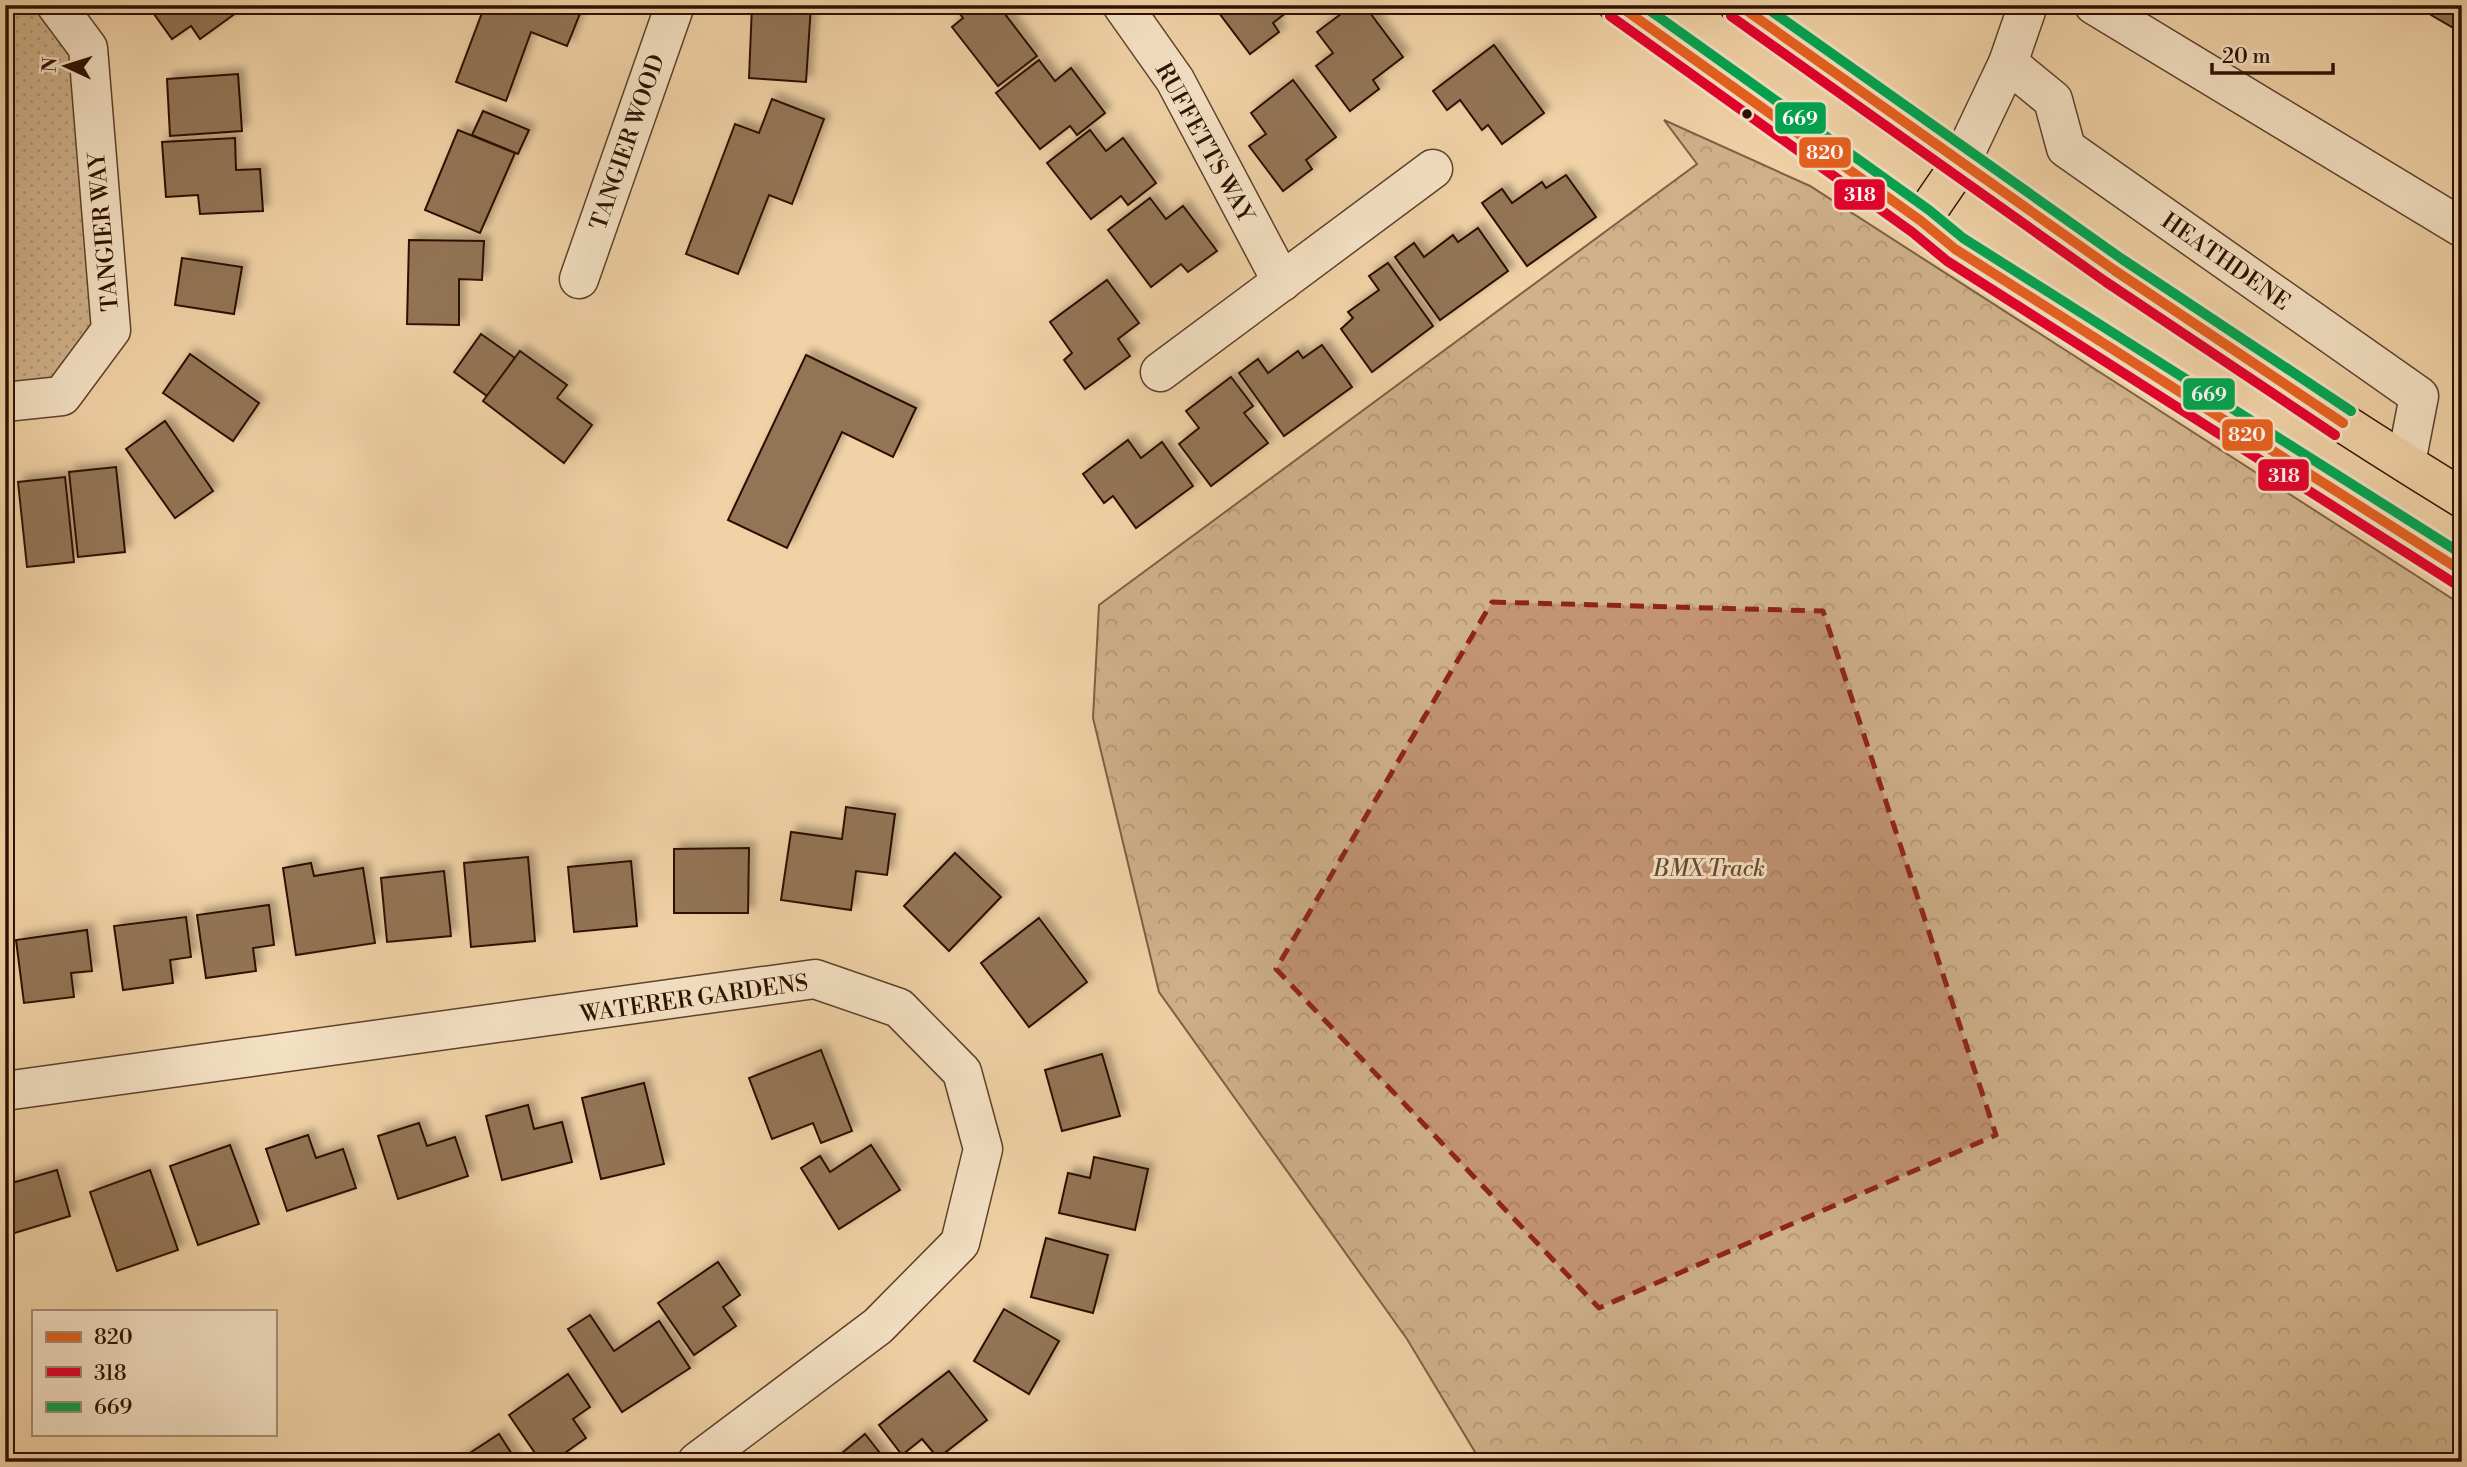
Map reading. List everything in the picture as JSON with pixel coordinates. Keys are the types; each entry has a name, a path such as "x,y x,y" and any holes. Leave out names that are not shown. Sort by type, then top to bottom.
{"highway":[{"path":"1618,5 1921,221 1955,249 2462,571"},
{"path":"1739,5 1960,164 2269,375 2462,498"},
{"path":"1921,221 1960,164"}],"street":[{"name":"TANGIER WAY","path":"5,402 62,396 111,330 88,48 56,5"},
{"name":"TANGIER WOOD","path":"579,279 675,5"},
{"name":"RUFFETTS WAY","path":"1122,5 1175,80 1282,282"},
{"path":"1960,164 2008,62 2028,5"},
{"path":"2094,5 2461,226"},
{"name":"HEATHDENE","path":"2008,62 2053,100 2066,148 2419,396 2406,463"},
{"path":"1160,372 1433,169"},
{"name":"WATERER GARDENS","path":"5,1091 815,979 899,1008 962,1072 983,1149 960,1243 878,1326 697,1462"}],"highlighted area":[{"path":"1492,602 1823,611 1996,1135 1599,1308 1276,969"}],"green space":[{"path":"5,5 56,5 88,48 111,330 62,396 5,402"},
{"name":"BMX Track","path":"1664,120 1810,186 2462,605 2462,1462 1481,1462 1407,1339 1159,992 1093,718 1099,605 1697,164"}],"building":[{"path":"247,5 200,39 191,26 172,39 149,7"},
{"path":"485,5 566,5 581,11 567,46 531,32 506,101 456,82"},
{"path":"752,5 811,5 806,82 749,78"},
{"path":"953,5 998,5 1037,56 998,86 952,27 963,18"},
{"path":"1222,5 1296,5 1273,23 1279,32 1250,54 1216,9"},
{"path":"1353,5 1364,5 1403,57 1373,80 1379,89 1350,111 1316,66 1333,53 1317,32"},
{"path":"2437,5 2462,5 2462,33 2431,15"},
{"path":"1494,45 1544,113 1502,144 1488,125 1482,130 1460,100 1447,110 1433,91"},
{"path":"1039,60 1055,81 1071,68 1105,113 1077,135 1070,126 1040,149 996,93"},
{"path":"238,74 242,131 170,136 167,79"},
{"path":"1293,80 1336,137 1306,160 1312,169 1283,191 1249,146 1266,134 1251,113"},
{"path":"772,99 824,119 792,204 769,195 738,274 686,254 735,124 759,133"},
{"path":"483,111 529,130 518,154 472,135"},
{"path":"458,130 515,153 480,233 425,210"},
{"path":"1090,130 1106,151 1123,138 1156,183 1128,205 1121,196 1091,219 1047,163"},
{"path":"235,138 236,170 260,169 263,211 200,214 198,195 166,197 162,142"},
{"path":"1566,175 1596,217 1527,266 1482,203 1502,189 1512,203 1542,182 1546,188"},
{"path":"1150,198 1166,219 1183,206 1217,251 1188,272 1181,264 1151,287 1108,230"},
{"path":"1478,228 1508,271 1440,320 1395,257 1414,243 1424,257 1453,235 1458,242"},
{"path":"409,240 484,241 482,280 459,279 459,325 407,324"},
{"path":"182,258 242,267 234,314 175,305"},
{"path":"1388,263 1433,326 1372,372 1341,329 1353,318 1348,312 1379,290 1369,276"},
{"path":"1107,280 1139,323 1118,339 1130,356 1085,389 1064,360 1072,353 1050,322"},
{"path":"481,334 515,358 487,396 454,372"},
{"path":"1322,345 1352,387 1284,436 1239,373 1258,359 1268,373 1298,351 1303,358"},
{"path":"520,351 567,385 557,398 592,425 564,463 483,401"},
{"path":"190,354 259,403 233,441 163,393"},
{"path":"806,355 916,408 893,457 842,432 787,548 728,520"},
{"path":"1231,377 1253,406 1244,413 1268,443 1211,486 1179,444 1199,428 1186,411"},
{"path":"165,421 213,491 175,518 126,449"},
{"path":"1128,440 1141,458 1162,442 1193,486 1136,528 1113,496 1104,503 1083,474"},
{"path":"116,467 125,552 78,557 69,472"},
{"path":"65,477 74,562 27,567 18,482"},
{"path":"846,807 895,814 887,875 856,871 851,910 781,900 791,832 842,839"},
{"path":"749,848 748,913 674,913 674,849"},
{"path":"955,853 1001,897 949,951 904,906"},
{"path":"528,857 535,941 471,947 464,863"},
{"path":"631,861 637,926 574,932 568,867"},
{"path":"311,863 314,876 363,868 375,943 296,955 283,868"},
{"path":"444,871 451,936 387,942 381,878"},
{"path":"269,905 274,945 253,948 256,971 206,978 197,915"},
{"path":"186,917 191,957 170,960 173,983 123,990 114,926"},
{"path":"1039,918 1087,982 1029,1027 981,963"},
{"path":"87,930 92,971 71,973 74,997 24,1003 16,940"},
{"path":"821,1050 852,1131 821,1143 813,1123 772,1139 749,1078"},
{"path":"1102,1054 1120,1116 1062,1131 1045,1070"},
{"path":"644,1083 664,1164 601,1179 582,1098"},
{"path":"528,1105 534,1129 562,1122 572,1162 502,1180 486,1116"},
{"path":"419,1123 427,1146 455,1137 468,1176 398,1199 378,1136"},
{"path":"308,1135 316,1158 343,1149 356,1188 287,1211 266,1149"},
{"path":"230,1145 259,1224 198,1245 170,1166"},
{"path":"871,1145 900,1190 839,1229 801,1168 820,1156 830,1172"},
{"path":"1094,1157 1148,1169 1135,1230 1059,1213 1068,1173 1090,1178"},
{"path":"57,1170 70,1216 5,1236 5,1185"},
{"path":"150,1170 178,1250 117,1271 90,1192"},
{"path":"1046,1238 1108,1255 1093,1313 1031,1297"},
{"path":"718,1262 740,1295 723,1307 736,1326 694,1355 658,1303"},
{"path":"1004,1309 1059,1341 1029,1394 974,1361"},
{"path":"590,1315 614,1351 659,1321 690,1368 622,1412 568,1329"},
{"path":"949,1371 987,1420 938,1458 922,1439 902,1455 879,1425"},
{"path":"568,1374 590,1407 573,1419 586,1438 552,1462 541,1462 509,1415"},
{"path":"499,1434 517,1462 456,1462"},
{"path":"865,1434 887,1462 831,1462"}],"transit line":[{"name":"820","path":"1618,5 1921,221 1955,249 2462,571"},
{"name":"669","path":"1642,5 1929,210 1963,238 2462,554"},
{"name":"820","path":"1739,5 2114,270 2343,423"},
{"name":"669","path":"1763,5 2122,259 2351,411"},
{"name":"318","path":"1610,16 1912,232 1947,261 2454,583"},
{"name":"318","path":"1731,16 2106,282 2335,435"}]}
